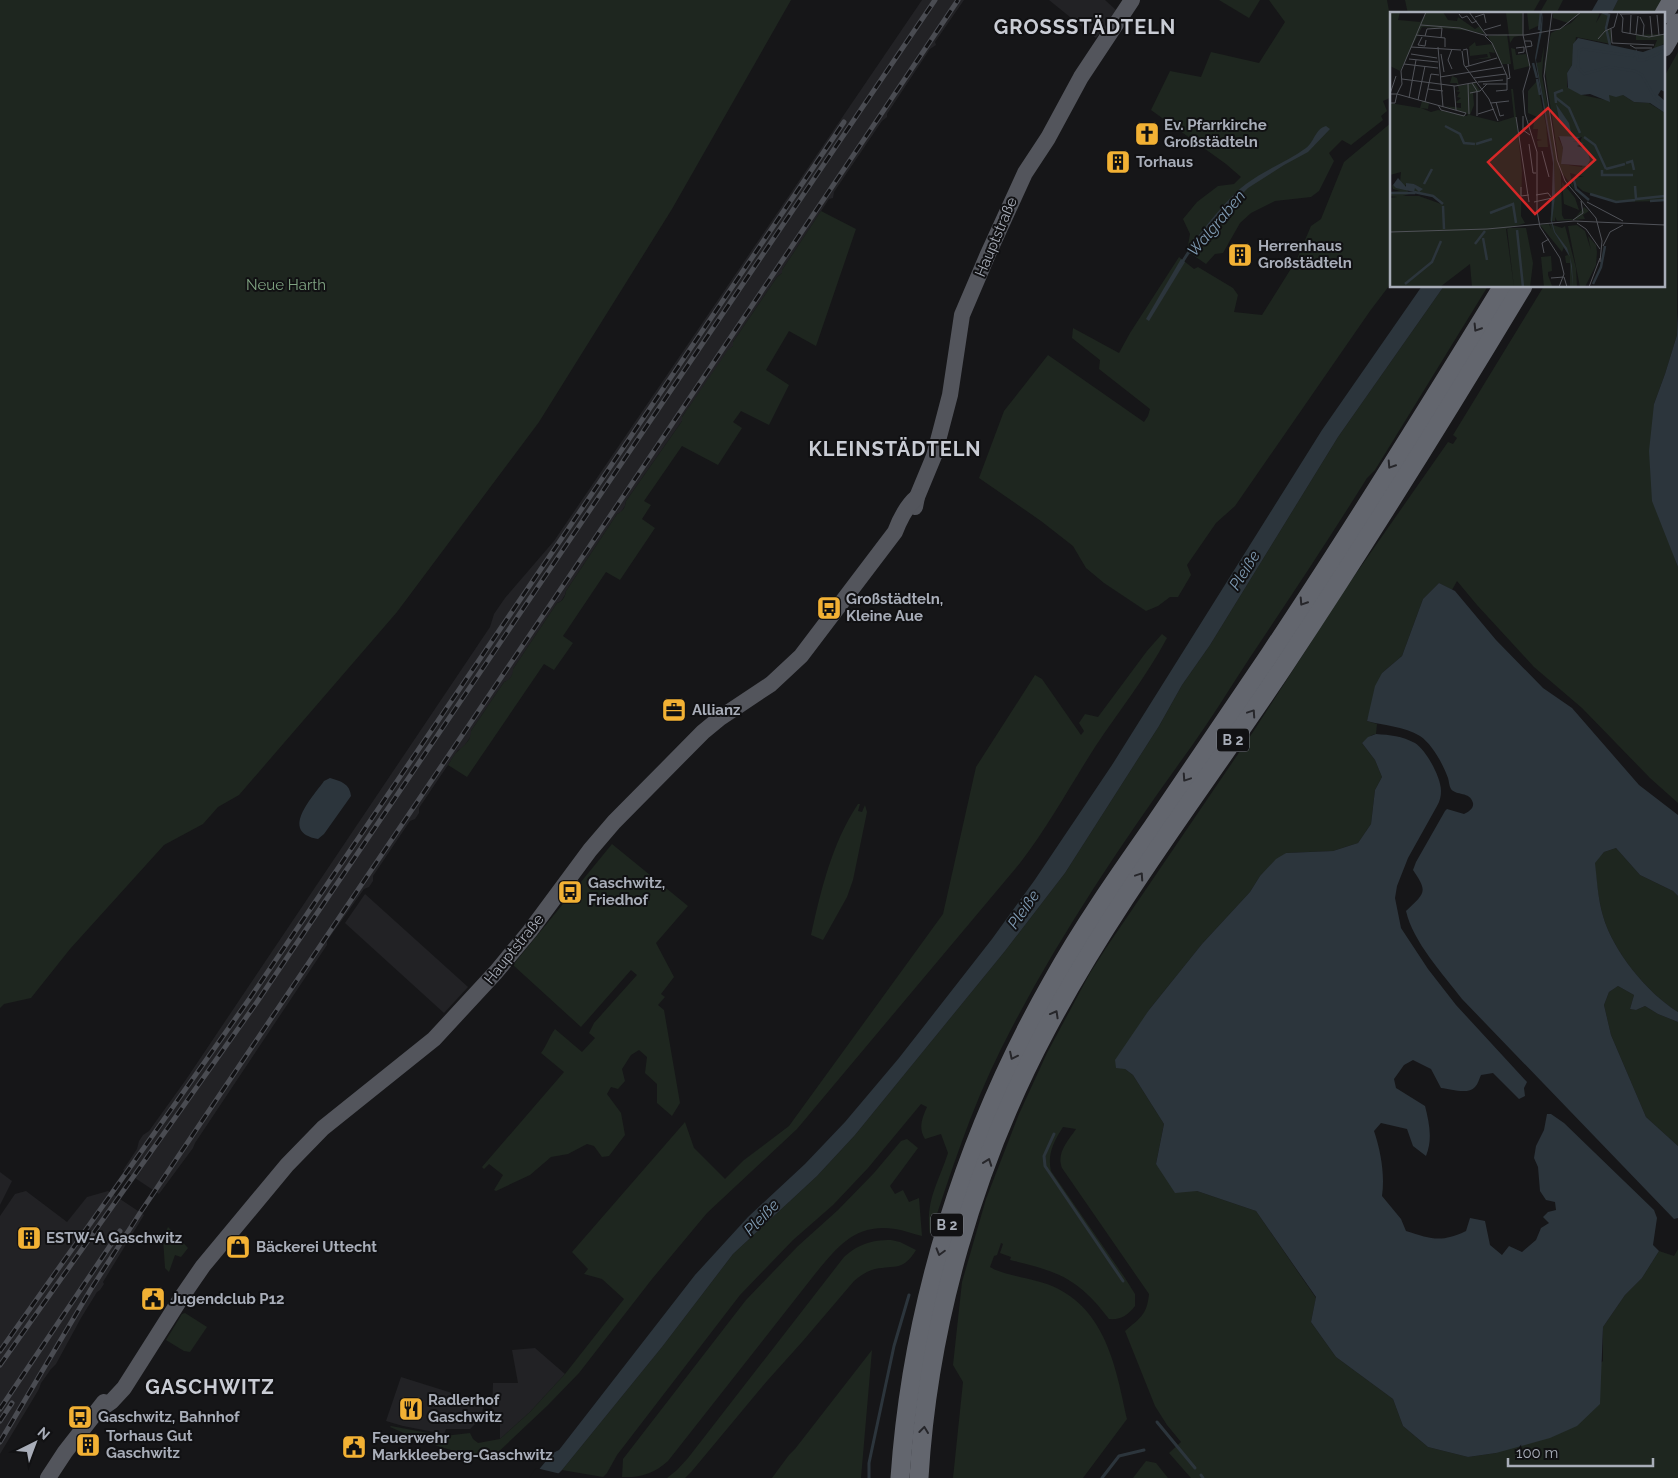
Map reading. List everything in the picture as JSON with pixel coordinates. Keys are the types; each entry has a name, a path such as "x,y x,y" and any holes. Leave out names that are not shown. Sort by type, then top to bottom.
{"highway":[{"path":"1665,12 1672,0"},
{"path":"1666,44 1678,23"},
{"name":"B 2","path":"900,1478 916,1347 934,1272 954,1201 974,1145 1004,1074 1025,1032 1053,980 1088,922 1272,650 1502,288"},
{"name":"B 2","path":"919,1478 930,1382 946,1298 956,1260 971,1208 991,1152 1045,1032 1093,948 1285,664 1433,433 1522,288"}],"main road":[{"name":"Hauptstraße","path":"48,1478 65,1452 118,1385 136,1368 203,1266 287,1165 323,1128 434,1039 496,972 530,931 590,850 614,822 703,732 720,718 771,684 801,656 895,532 900,518 917,497 934,456 950,395 962,315 1024,173 1048,138 1082,77 1132,0"}],"shaded area":[{"path":"922,0 964,0 935,42 936,45 930,49 887,114 887,117 882,121 834,192 833,198 829,199 782,270 782,273 777,277 733,342 733,346 682,417 682,421 626,501 621,512 617,514 561,601 557,603 513,669 513,674 509,680 504,682 471,731 471,736 463,748 458,750 419,808 419,813 415,819 410,821 373,876 373,881 369,887 364,889 327,941 327,945 193,1148 159,1194 123,1170 137,1149 139,1141 149,1131 185,1081 490,627 494,614 505,598 554,541"},
{"path":"1049,0 1105,0 1117,11 1096,38"},
{"path":"365,894 468,987 444,1013 345,923"},
{"path":"0,1172 12,1181 0,1205"},
{"path":"26,1191 67,1222 87,1197 108,1191 144,1215 103,1282 104,1284 81,1318 56,1364 41,1383 0,1454 0,1216 15,1194"},
{"path":"535,1348 565,1374 530,1412 500,1439 500,1414 492,1413 493,1383 518,1383 512,1350"},
{"path":"401,1377 484,1403 481,1418 470,1429 446,1429 444,1434 386,1421"}],"green space":[{"name":"Neue Harth","path":"0,0 791,0 672,209 539,422 397,612 239,795 218,807 203,824 164,845 70,949 31,998 4,1004 0,1008"},
{"path":"1219,0 1260,0 1249,18"},
{"path":"1269,0 1387,0 1390,16 1390,98 1383,101 1387,111 1381,116 1383,120 1351,145 1342,140 1329,153 1334,161 1319,191 1311,197 1275,201 1251,213 1240,223 1223,253 1215,254 1206,264 1187,251 1190,234 1183,219 1197,202 1218,186 1234,184 1241,177 1151,110 1170,71 1201,77 1211,52 1259,63 1285,22"},
{"path":"1405,0 1540,0 1533,12 1408,12"},
{"path":"1547,0 1563,0 1557,12 1540,12"},
{"path":"1618,0 1663,0 1656,12 1612,12"},
{"path":"1678,52 1677,335 1654,404 1675,559 1678,567 1678,803 1650,778 1582,708 1534,667 1457,581 1452,590 1439,583 1423,599 1402,656 1382,673 1367,721 1377,724 1376,734 1362,743 1375,760 1382,777 1375,790 1371,824 1358,843 1333,851 1286,853 1260,876 1250,892 1202,944 1149,1010 1125,1069 1133,1075 1164,1124 1156,1164 1197,1191 1256,1211 1316,1298 1311,1322 1336,1357 1393,1399 1403,1426 1428,1447 1468,1457 1496,1453 1603,1361 1603,1327 1625,1295 1642,1278 1659,1251 1674,1256 1678,1249 1678,1478 1191,1478 1169,1453 1181,1442 1155,1406 1125,1331 1144,1312 1147,1307 1149,1294 1062,1168 1062,1152 1076,1129 1063,1127 1052,1148 1050,1159 1051,1171 1135,1294 1135,1306 1124,1316 1117,1319 1109,1319 1088,1294 1066,1279 1042,1268 1010,1260 1011,1257 1000,1253 1003,1244 1001,1243 990,1267 1052,1286 1070,1296 1085,1309 1097,1325 1106,1342 1113,1361 1127,1419 1083,1478 953,1478 963,1382 953,1365 962,1282 986,1199 1019,1114 1047,1053 1090,973 1106,948 1253,732 1348,585 1448,442 1453,444 1457,438 1453,435 1543,288 1666,288 1666,73"},
{"path":"1390,124 1390,285 1235,506 1216,523 1187,565 1191,575 1178,597 1170,597 1158,606 1146,611 1104,583 1086,568 1073,546 979,478 1004,411 1048,355 1144,422 1150,409 1099,369 1100,360 1072,338 1073,328 1119,353 1179,257 1194,269 1198,267 1233,288 1238,295 1234,312 1262,315 1297,259 1311,226 1321,219 1344,162"},
{"path":"821,211 856,229 816,346 789,331 766,370 789,385 769,425 741,411 733,422 742,428 718,465 682,446 644,501 651,505 642,519 655,528 620,580 606,572 563,636 573,643 554,670 544,664 467,777 448,765 455,754 465,745 471,731 504,682 511,677 513,669 557,603 563,599 566,591 617,514 621,512 626,501 682,421 682,417 728,350 733,346 733,342 777,277 782,273 782,270"},
{"path":"1443,288 1487,288 1375,470 1367,478 1206,726 1114,857 1043,971 1001,1049 980,1095 930,1235 929,1212 931,1202 948,1153 941,1134 925,1139 921,1127 927,1107 921,1104 868,1168 833,1205 793,1240 740,1295 617,1455 607,1473 603,1477 562,1470 662,1347 733,1254 817,1176 855,1135 1005,951 1065,873 1159,726 1182,685 1210,645 1338,437"},
{"path":"1162,634 1167,638 1150,666 1020,863 797,1129 707,1213 652,1279 579,1373 547,1406 492,1458 453,1451 390,1427 444,1436 470,1433 478,1443 500,1439 530,1412 565,1374 624,1299 602,1279 584,1274 588,1269 572,1252 685,1122 694,1148 725,1179 744,1160 789,1126 943,914 976,767 1035,675 1042,679 1081,735 1084,731 1079,723 1085,714 1098,717"},
{"path":"858,804 860,804 858,811 862,812 865,805 867,812 853,880 847,897 823,940 811,935 819,901 834,851"},
{"path":"612,844 688,906 656,943 674,977 661,994 665,997 658,1005 664,1010 680,1103 672,1116 657,1103 657,1084 645,1073 647,1057 639,1050 631,1055 622,1069 625,1081 618,1089 611,1087 607,1094 621,1113 625,1135 609,1156 602,1157 594,1146 587,1144 568,1154 551,1157 530,1175 496,1191 494,1190 503,1175 489,1164 484,1169 482,1167 564,1072 541,1053 553,1032 555,1029 582,1052 595,1038 589,1033 594,1023 637,975 631,970 581,1027 513,965"},
{"path":"1616,848 1640,875 1673,891 1678,896 1678,1012 1643,983 1623,957 1603,916 1594,863 1604,852"},
{"path":"1618,986 1634,995 1630,1009 1636,1010 1645,1006 1658,1014 1678,1022 1678,1146 1646,1117 1611,1035 1604,1005 1609,992"},
{"path":"907,1139 918,1148 890,1186 895,1194 903,1190 909,1202 919,1198 922,1236 881,1228 859,1233 840,1246 815,1274 668,1461 658,1469 647,1474 635,1477 622,1477 623,1459 746,1300 798,1246 838,1210 874,1173 901,1141"},
{"path":"168,1227 188,1248 181,1257 175,1255 169,1272 165,1268 163,1238"},
{"path":"891,1240 916,1250 903,1264 872,1270 854,1281 692,1471 685,1478 667,1478 688,1458 844,1257 866,1244"},
{"path":"185,1313 207,1327 190,1352 184,1351 166,1340 182,1314"},
{"path":"872,1350 861,1478 772,1478 789,1455"},
{"path":"1146,1461 1156,1463 1168,1478 1133,1478"}],"water":[{"path":"1598,0 1618,0 1612,12 1591,12"},
{"path":"1326,126 1330,129 1308,152 1248,188 1190,254 1187,251 1231,197 1253,179 1306,148 1317,132"},
{"path":"1181,259 1185,262 1149,321 1146,319"},
{"name":"Pleiße","path":"1421,288 1443,288 1338,437 1210,645 1182,685 1159,726 1065,873 1005,951 855,1135 817,1176 733,1254 662,1347 562,1470 554,1478 532,1478 546,1461 536,1457 536,1454 549,1455 559,1450 695,1275 748,1217 805,1164 845,1122 899,1058 992,939 1034,881 1112,765 1322,430"},
{"path":"1678,312 1678,567 1652,501 1649,451 1654,404 1677,335"},
{"path":"1439,583 1455,591 1496,640 1543,688 1572,708 1639,785 1678,815 1678,896 1673,891 1640,875 1616,848 1604,852 1595,863 1601,910 1615,943 1643,983 1678,1012 1678,1022 1658,1014 1645,1006 1636,1010 1630,1009 1634,995 1618,986 1609,992 1604,1005 1611,1035 1646,1117 1678,1146 1678,1218 1674,1219 1462,999 1422,946 1410,923 1406,911 1420,896 1423,888 1413,870 1416,862 1445,811 1447,809 1464,814 1472,809 1473,803 1466,795 1451,789 1448,778 1433,749 1420,736 1401,728 1367,721 1375,686 1382,673 1402,656 1423,599"},
{"path":"1376,734 1401,737 1419,746 1436,772 1441,791 1439,802 1408,858 1397,886 1395,898 1401,928 1428,969 1456,1005 1527,1082 1524,1088 1525,1096 1519,1099 1493,1073 1481,1075 1475,1087 1464,1091 1441,1088 1431,1069 1413,1060 1404,1065 1394,1079 1396,1088 1425,1106 1430,1137 1428,1150 1426,1156 1413,1146 1407,1129 1381,1123 1374,1131 1382,1164 1382,1196 1401,1219 1406,1231 1429,1238 1450,1237 1466,1231 1470,1218 1485,1221 1490,1245 1502,1255 1509,1246 1522,1252 1536,1240 1541,1228 1549,1223 1543,1217 1548,1212 1556,1210 1555,1202 1546,1200 1540,1191 1538,1167 1534,1158 1536,1146 1544,1130 1547,1114 1551,1114 1564,1123 1654,1210 1657,1218 1653,1245 1659,1251 1642,1278 1625,1295 1603,1327 1600,1404 1577,1426 1550,1438 1496,1453 1468,1457 1428,1447 1403,1426 1393,1399 1336,1357 1311,1322 1316,1297 1256,1211 1197,1191 1175,1193 1156,1164 1164,1124 1133,1075 1125,1069 1116,1068 1115,1060 1149,1010 1202,944 1250,892 1260,876 1276,859 1286,853 1333,851 1358,843 1371,824 1375,790 1382,777 1375,760 1362,743 1368,737"},
{"path":"330,778 347,786 351,796 324,834 318,839 307,835 301,829 300,822 302,814 313,796 324,781"}],"pier":[{"path":"536,1468 561,1474 557,1478 529,1478"}],"waterway":[{"name":"Walgraben","path":"1181,264 1190,250"},
{"path":"1054,1134 1044,1156 1045,1166 1123,1281"},
{"path":"869,1478 869,1463 894,1346 909,1295"},
{"path":"1157,1422 1195,1468"},
{"path":"1102,1478 1119,1456 1144,1450"}],"railway":[{"path":"0,1365 257,1002 935,0"},
{"path":"0,1442 91,1289 140,1213 958,0"},
{"path":"0,1351 250,998 844,122"},
{"path":"0,1409 120,1231"},
{"path":"0,1421 12,1403"}],"place":[{"name":"Ev. Pfarrkirche Großstädteln","path":"1147,134"},
{"name":"Torhaus","path":"1118,162"},
{"name":"Herrenhaus Großstädteln","path":"1240,255"},
{"name":"Großstädteln, Kleine Aue","path":"829,608"},
{"name":"Allianz","path":"674,710"},
{"name":"Gaschwitz, Friedhof","path":"570,892"},
{"name":"ESTW-A Gaschwitz","path":"29,1238"},
{"name":"Bäckerei Uttecht","path":"238,1247"},
{"name":"Jugendclub P12","path":"153,1299"},
{"name":"Radlerhof Gaschwitz","path":"411,1409"},
{"name":"Gaschwitz, Bahnhof","path":"80,1417"},
{"name":"Torhaus Gut Gaschwitz","path":"88,1445"},
{"name":"Feuerwehr Markkleeberg-Gaschwitz","path":"354,1447"}],"district":[{"name":"GROSSSTÄDTELN","path":"1085,27"},
{"name":"KLEINSTÄDTELN","path":"895,449"},
{"name":"GASCHWITZ","path":"210,1387"}]}
